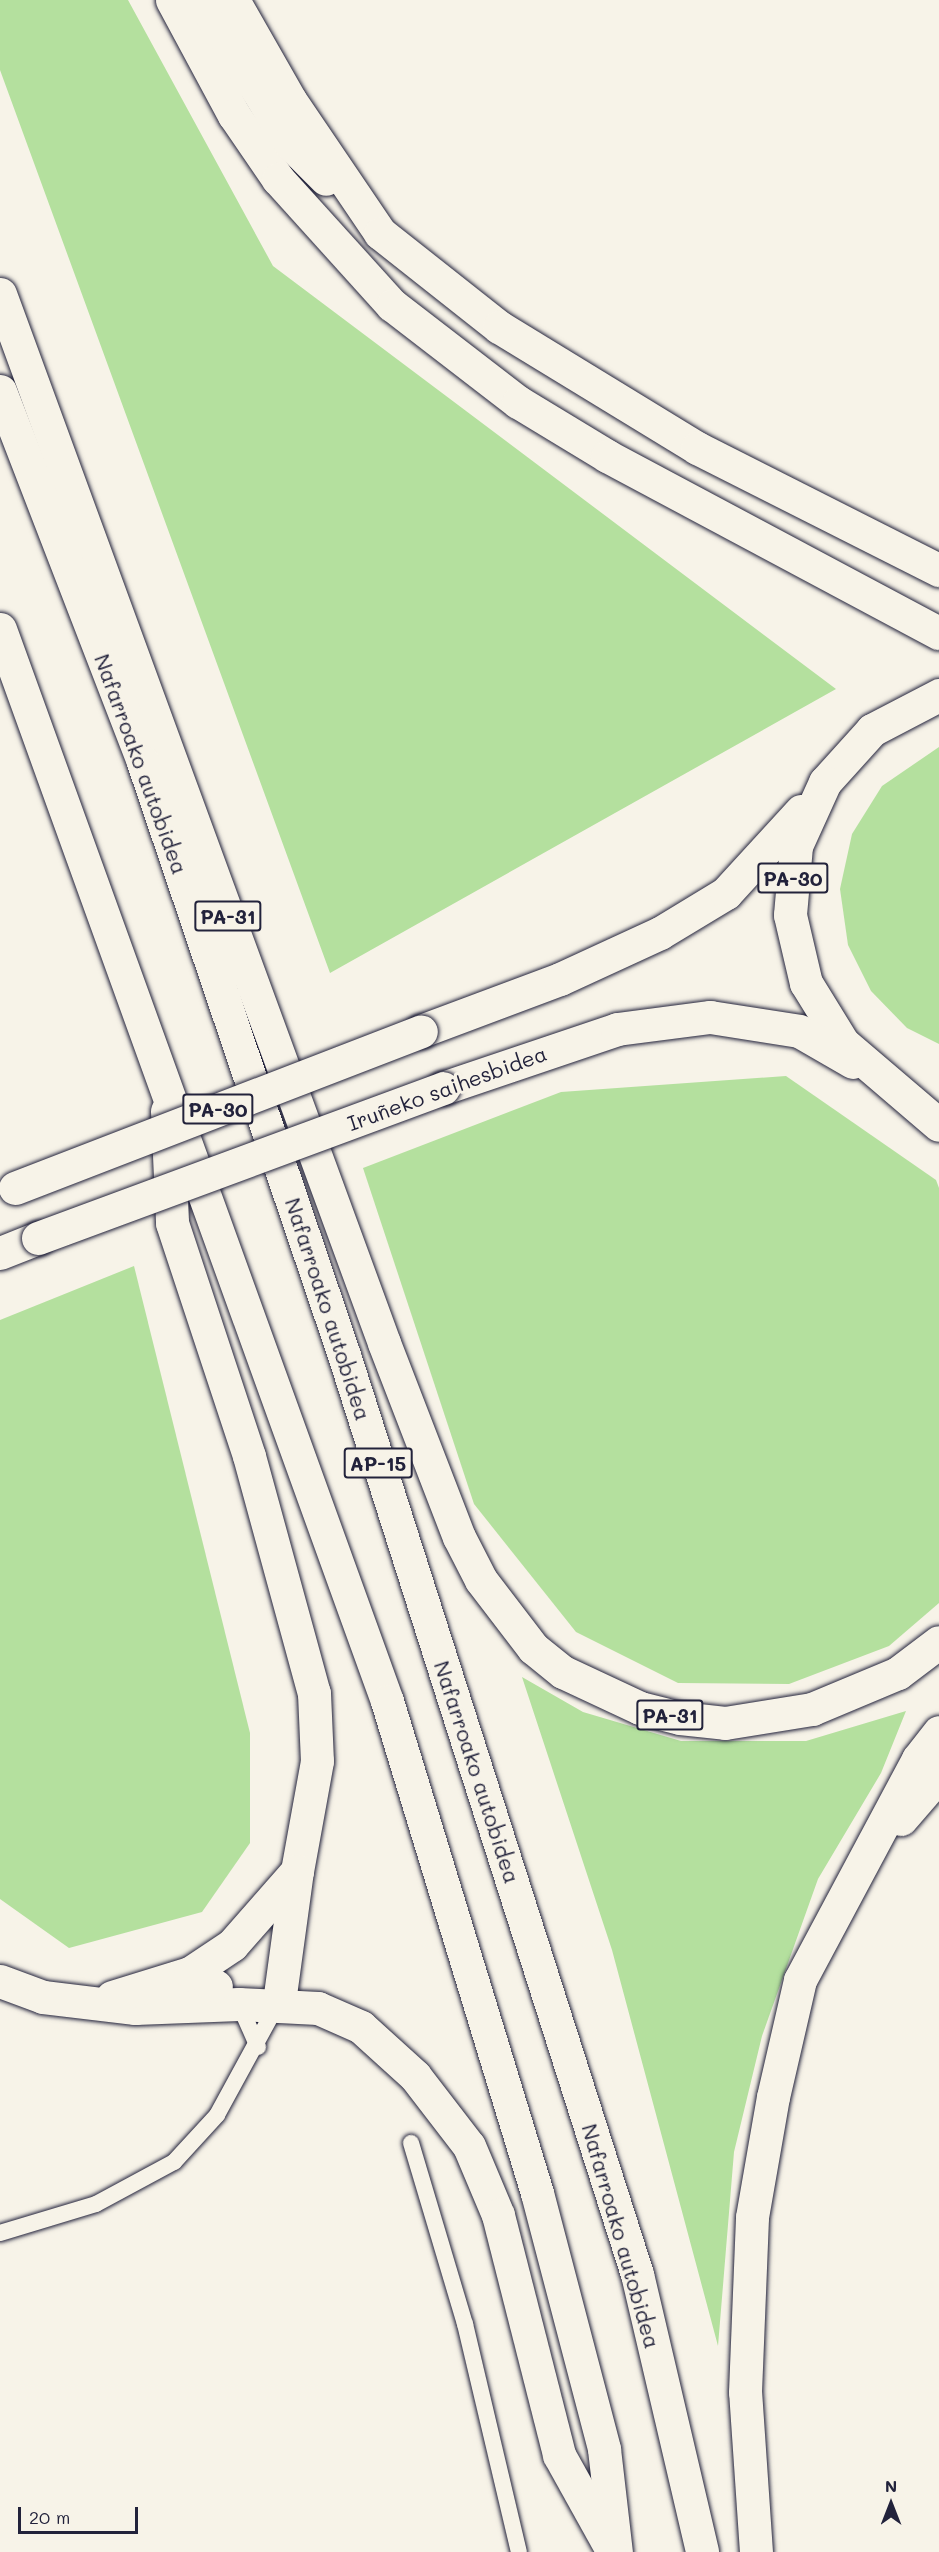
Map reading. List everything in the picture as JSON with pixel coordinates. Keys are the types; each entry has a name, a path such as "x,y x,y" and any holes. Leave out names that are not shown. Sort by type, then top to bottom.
{"main road":[{"path":"172,0 234,115 278,179 401,312 518,402 607,456 939,633"},
{"path":"202,0 289,142 380,233 500,327 697,448 939,570"},
{"path":"233,0 290,100 380,233"},
{"name":"PA-31","path":"0,294 384,1343 459,1537 481,1580 533,1648 563,1672 640,1708 681,1718 737,1722 812,1709 898,1673 939,1642"},
{"name":"Nafarroako autobidea","path":"0,391 143,762 344,1355 637,2274 702,2552"},
{"path":"0,629 165,1076 387,1701 537,2193 604,2449 614,2552"},
{"name":"PA-30","path":"8,1191 570,974 660,933 726,893 763,858 825,782 872,730 939,695"},
{"name":"PA-30","path":"825,782 796,846 790,915 806,983 843,1043 897,1088 939,1104"},
{"name":"Iruñeko saihesbidea","path":"0,1253 443,1088 617,1029 710,1017 799,1031 897,1088"},
{"path":"165,1076 172,1223 249,1456 314,1693 317,1761 297,1871 279,2002"},
{"path":"897,1088 939,1125"},
{"path":"756,2552 745,2392 752,2217 800,1980 867,1859 918,1759 939,1732"},
{"path":"867,1859 939,1775"},
{"path":"96,2002 190,1973 232,1945 297,1871"},
{"path":"190,1973 239,2004"},
{"path":"0,1981 43,1997 135,2008 279,2002 318,2008 361,2027 415,2076 469,2146 498,2215 560,2455 614,2552"}],"lane":[{"path":"0,2233 96,2204 174,2162 217,2115 258,2047 279,2002"},
{"path":"239,2004 258,2047"},
{"path":"411,2143 465,2324 519,2552"}],"green space":[{"path":"0,0 128,0 273,266 836,689 330,973 0,70"},
{"path":"939,747 939,1044 907,1028 871,991 848,945 840,889 852,834 882,786"},
{"path":"786,1076 936,1180 939,1188 939,1603 889,1646 789,1684 678,1683 576,1632 474,1504 363,1168 561,1092"},
{"path":"134,1266 250,1733 250,1843 202,1912 69,1948 0,1899 0,1320"},
{"path":"522,1677 583,1712 681,1741 806,1741 906,1711 881,1773 818,1879 762,2036 734,2152 718,2346 612,1950"}]}
